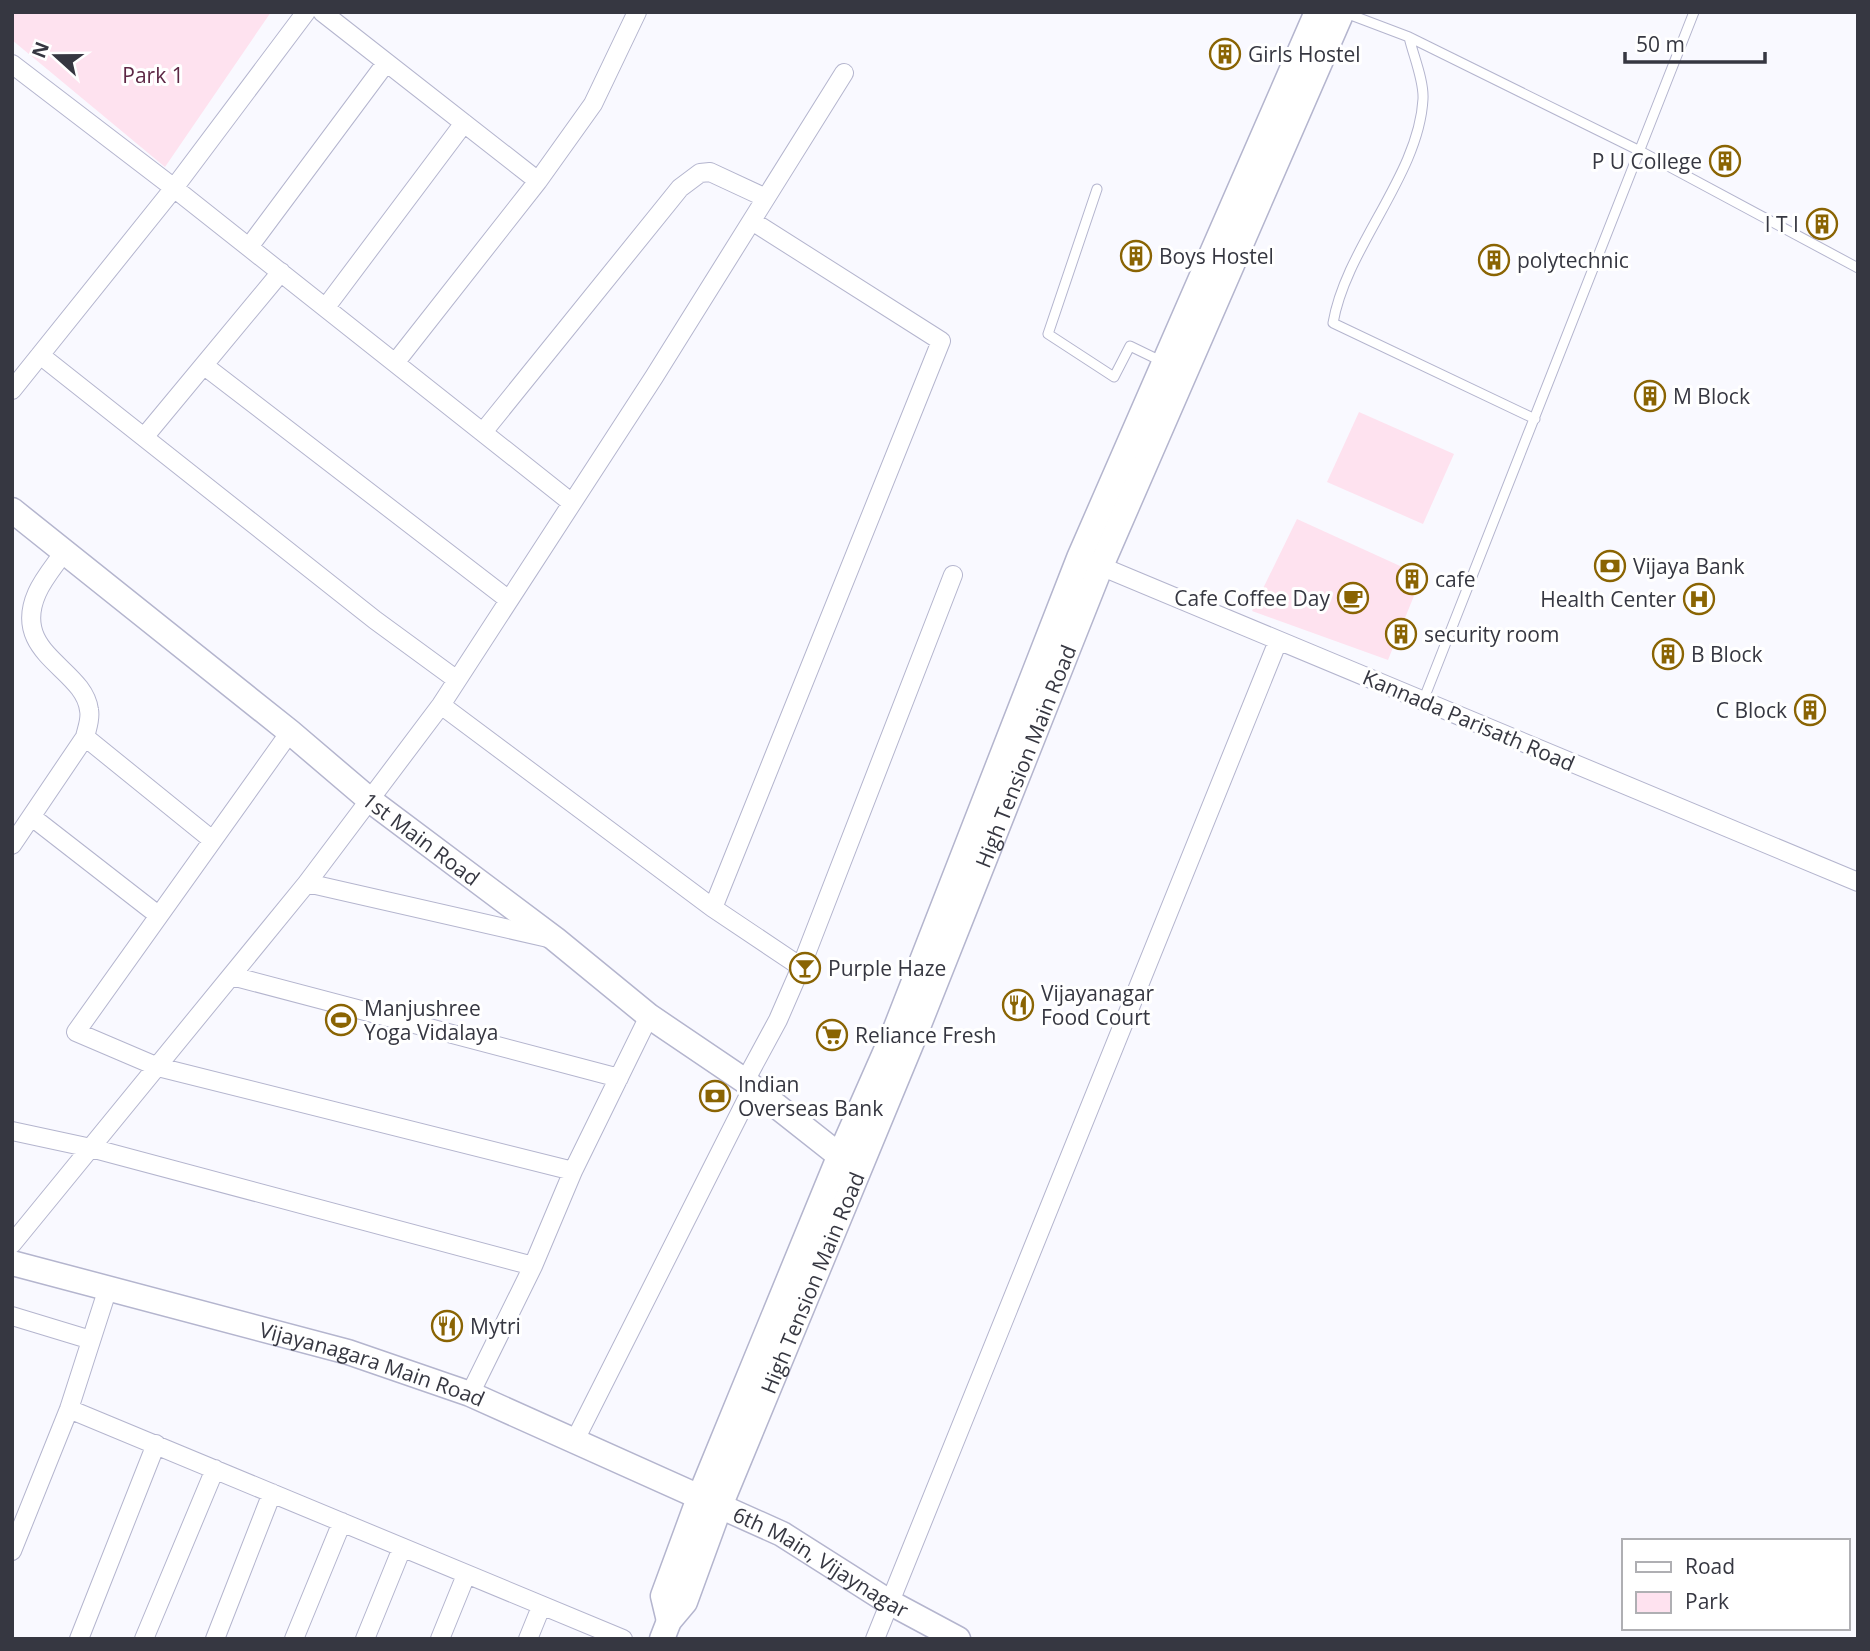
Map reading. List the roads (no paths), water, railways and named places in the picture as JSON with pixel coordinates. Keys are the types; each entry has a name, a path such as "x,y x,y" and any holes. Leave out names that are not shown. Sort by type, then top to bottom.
{"main road":[{"path":"1090,562 1163,362 1317,12"},
{"path":"665,1630 685,1602 710,1502 848,1163 895,1030 1090,562 1343,12"},
{"name":"1st Main Road","path":"12,510 290,732 371,801 555,939 649,1016 749,1084 848,1163"},
{"name":"Vijayanagara Main Road","path":"12,1262 348,1352 470,1394 710,1502"},
{"name":"6th Main, Vijaynagar","path":"710,1502 782,1534 889,1602 958,1639"}],"street":[{"path":"12,390 174,188 306,12"},
{"path":"322,12 538,181"},
{"path":"395,362 538,181 593,104 637,12"},
{"path":"249,247 386,62"},
{"path":"15,73 174,188 572,503"},
{"path":"12,1244 307,883 441,705 844,73"},
{"path":"326,307 464,123"},
{"path":"483,432 680,188 699,173 710,172 766,198"},
{"path":"713,908 941,341 752,221"},
{"path":"145,436 206,367 281,272"},
{"path":"40,355 375,620 457,680"},
{"path":"206,367 509,600"},
{"path":"12,845 85,737 89,709 85,696 41,648 33,631 32,612 37,593 64,552"},
{"name":"Kannada Parisath Road","path":"1090,562 1858,882"},
{"path":"574,1442 778,1020 953,575"},
{"path":"875,1639 1278,641"},
{"path":"441,705 713,908 801,967"},
{"path":"290,732 211,839 76,1032 158,1067 573,1171"},
{"path":"85,737 211,839"},
{"path":"32,817 158,915"},
{"path":"307,883 555,939"},
{"path":"232,976 619,1078"},
{"path":"470,1394 533,1266 573,1171 649,1016"},
{"path":"12,1131 92,1148 533,1266"},
{"path":"12,1551 69,1409 108,1288"},
{"path":"12,1317 91,1340"},
{"path":"69,1409 622,1639"},
{"path":"79,1639 156,1444"},
{"path":"144,1639 215,1469"},
{"path":"215,1639 272,1493"},
{"path":"294,1639 342,1522"},
{"path":"365,1639 402,1548"},
{"path":"440,1639 466,1575"},
{"path":"528,1639 541,1607"}],"lane":[{"path":"1343,12 1409,37 1642,152 1858,268"},
{"path":"1423,701 1642,152 1695,12"},
{"path":"1409,37 1423,97 1414,141 1350,273 1336,305 1333,323 1535,419"},
{"path":"1097,189 1048,334 1114,377 1130,346 1163,362"}],"place":[{"name":"Girls Hostel","path":"1225,54"},
{"name":"P U College","path":"1725,161"},
{"name":"I T I","path":"1822,224"},
{"name":"Boys Hostel","path":"1136,256"},
{"name":"polytechnic","path":"1494,260"},
{"name":"M Block","path":"1650,396"},
{"name":"Vijaya Bank","path":"1610,566"},
{"name":"cafe","path":"1412,579"},
{"name":"Cafe Coffee Day","path":"1353,598"},
{"name":"Health Center","path":"1699,599"},
{"name":"security room","path":"1401,634"},
{"name":"B Block","path":"1668,654"},
{"name":"C Block","path":"1810,710"},
{"name":"Purple Haze","path":"805,968"},
{"name":"Vijayanagar Food Court","path":"1018,1005"},
{"name":"Manjushree Yoga Vidalaya","path":"341,1020"},
{"name":"Reliance Fresh","path":"832,1035"},
{"name":"Indian Overseas Bank","path":"715,1096"},
{"name":"Mytri","path":"447,1326"}],"park label":[{"name":"Park 1","path":"153,75"}]}
